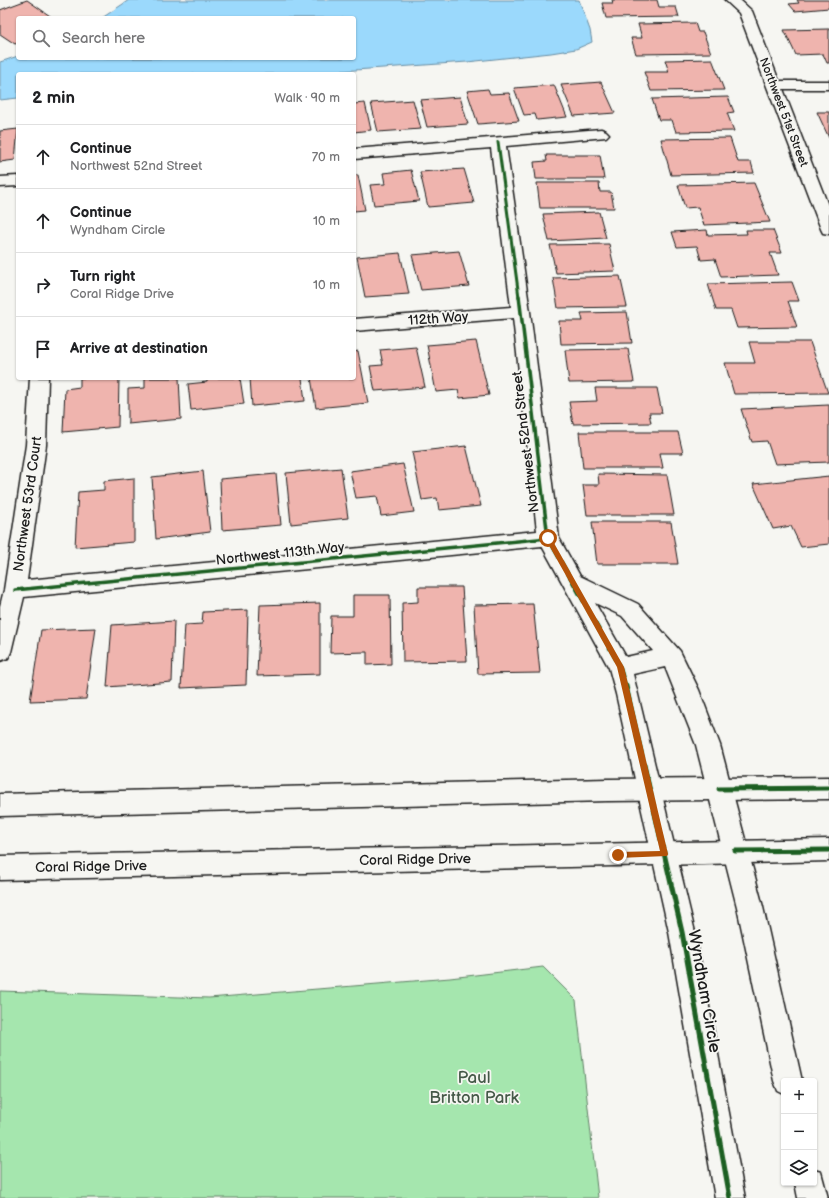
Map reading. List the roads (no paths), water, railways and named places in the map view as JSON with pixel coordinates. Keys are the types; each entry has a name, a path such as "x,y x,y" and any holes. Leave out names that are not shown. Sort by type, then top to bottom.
{"street":[{"name":"Northwest 51st Street","path":"732,0 745,11 829,229"},
{"path":"774,85 829,85"},
{"path":"356,154 601,134"},
{"name":"Northwest 52nd Street","path":"498,142 521,312 548,538 620,667 649,790"},
{"path":"0,182 16,181"},
{"name":"112th Way","path":"356,325 521,312"},
{"name":"Northwest 53rd Court","path":"0,652 15,590 36,445 39,380"},
{"name":"Northwest 113th Way","path":"15,590 548,538"},
{"path":"573,582 630,610 672,657 687,690 705,736 736,852 755,926 787,1078"},
{"path":"620,667 672,657"},
{"path":"0,805 649,790 829,788"},
{"name":"Wyndham Circle","path":"649,790 682,932 730,1198"},
{"name":"Coral Ridge Drive","path":"0,868 829,850"},
{"path":"811,1186 813,1198"}],"water":[{"path":"129,0 579,0 590,30 592,42 576,49 551,53 467,62 327,72 16,72 16,98 0,100 0,62 16,57 16,60 356,60 356,16 105,16"}],"park label":[{"name":"Paul Britton Park","path":"474,1087"}]}
